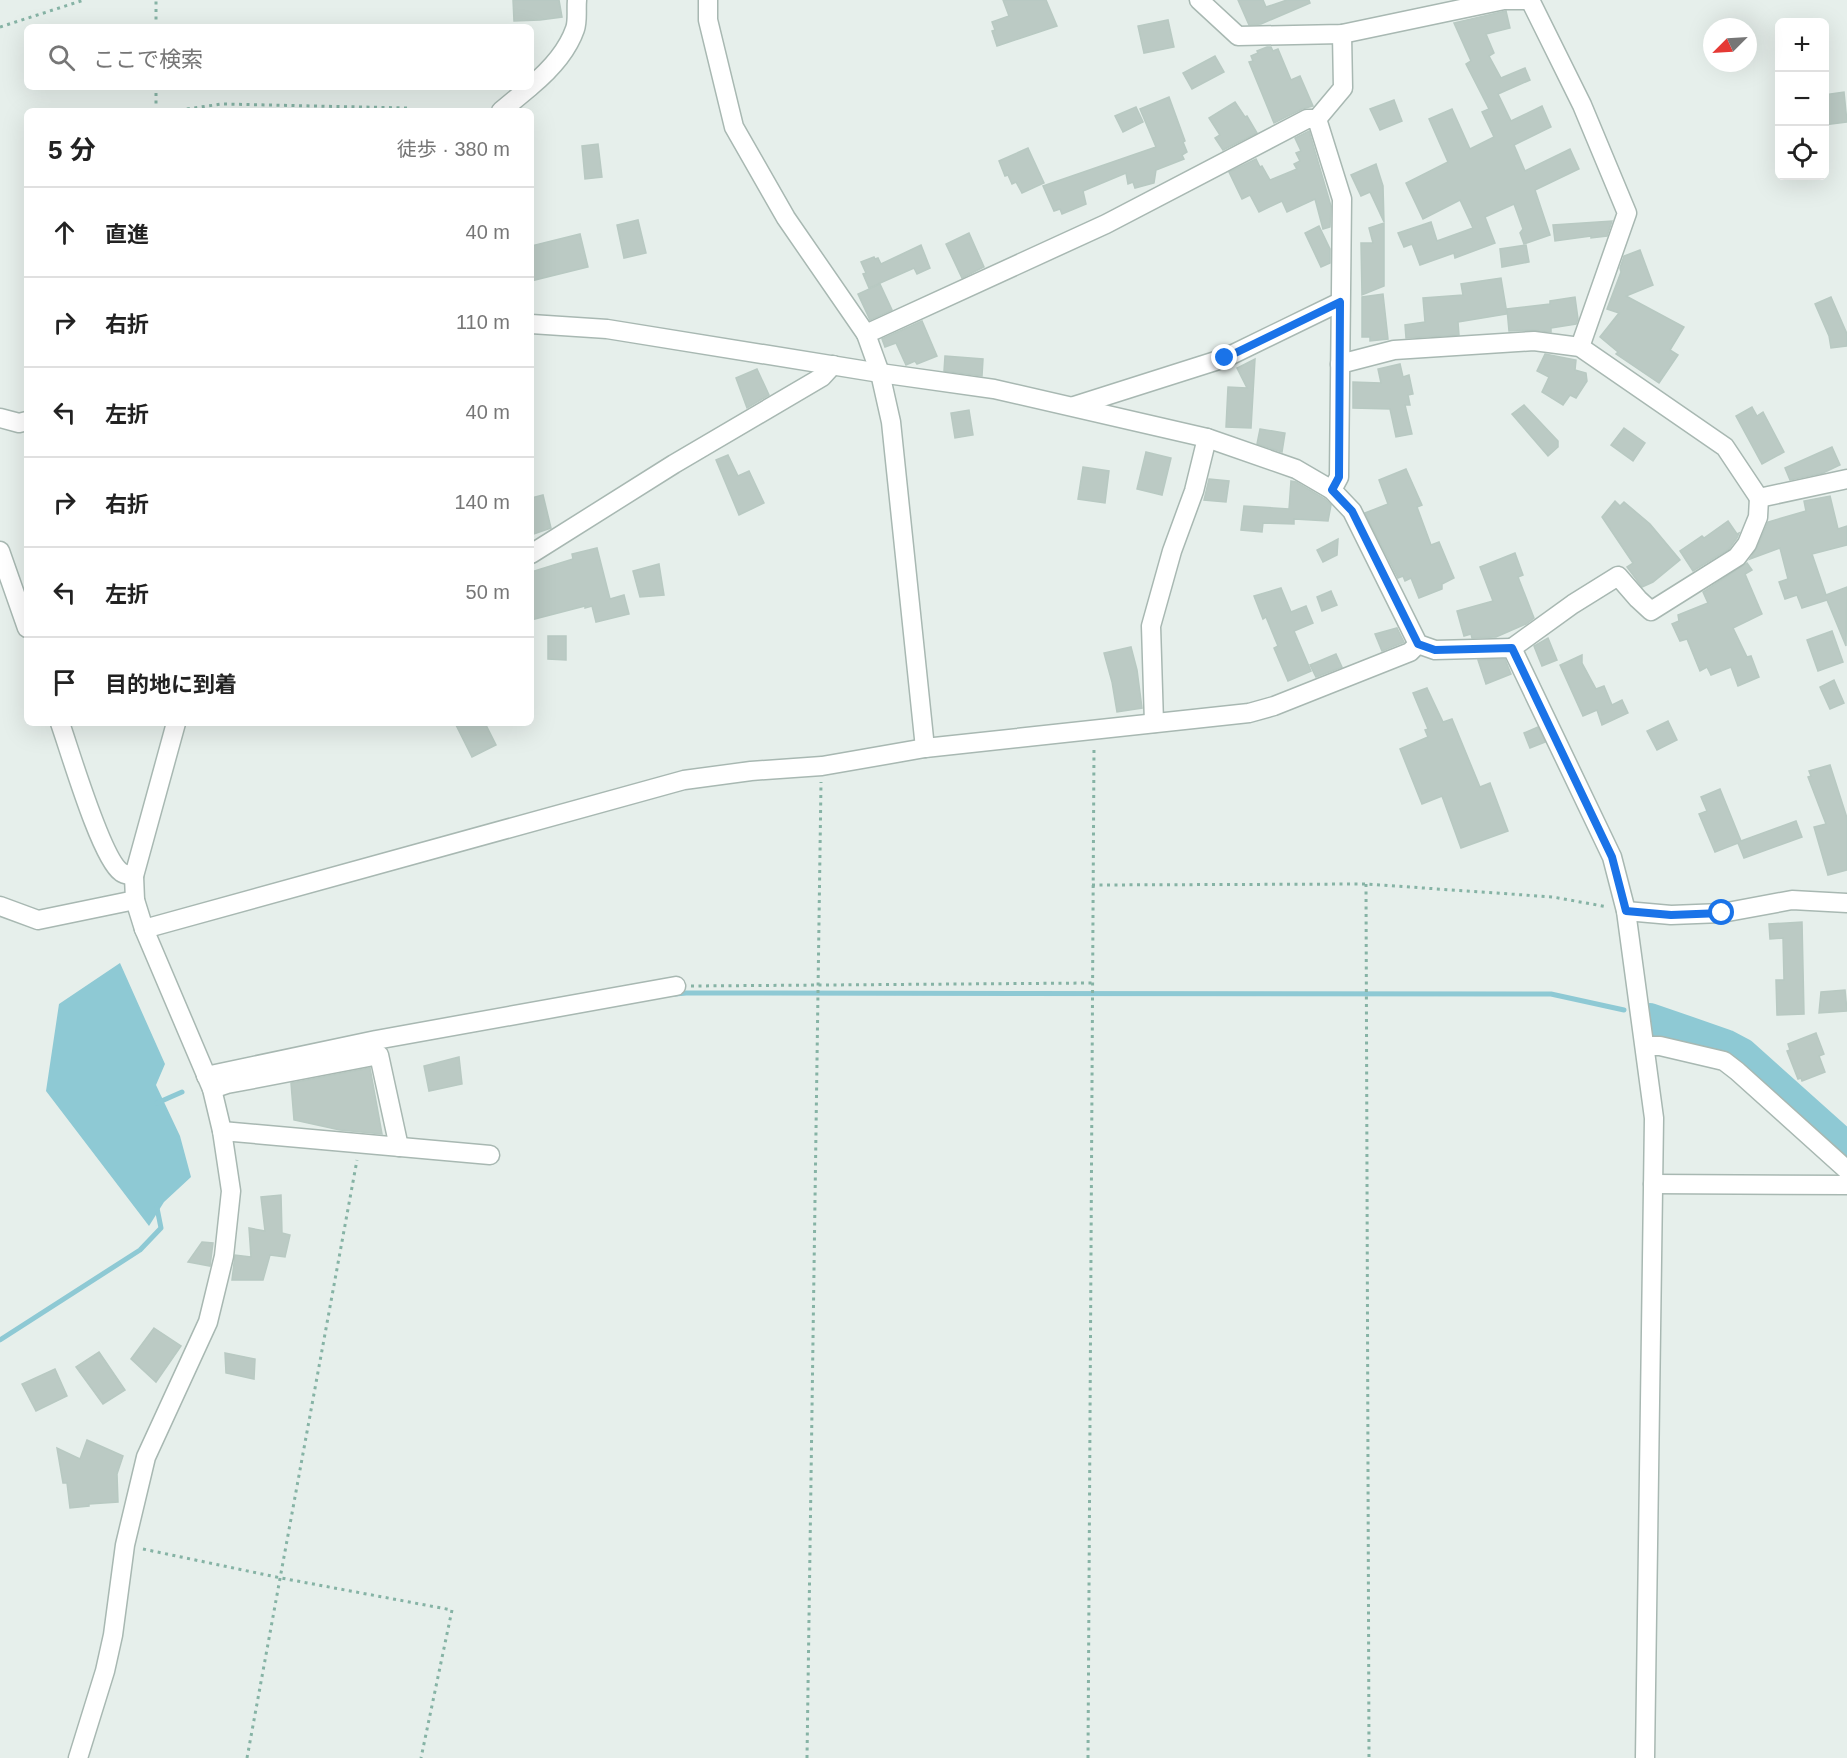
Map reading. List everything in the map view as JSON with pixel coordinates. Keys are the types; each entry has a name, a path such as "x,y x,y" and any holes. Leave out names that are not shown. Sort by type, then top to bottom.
{"street":[{"path":"534,84 545,75 564,51 576,28 577,0"},
{"path":"708,0 708,20 734,127 786,218 866,333 880,373 891,422 925,748"},
{"path":"1199,0 1238,36 1342,34 1504,0 1530,0 1582,105 1627,213 1580,347"},
{"path":"1317,119 1343,88 1342,34"},
{"path":"505,108 527,90"},
{"path":"866,333 1106,224 1307,119 1317,119"},
{"path":"1317,119 1342,199 1339,477 1332,490"},
{"path":"1073,407 1225,358 1340,302"},
{"path":"534,324 607,329 994,389 1207,438 1296,469 1332,490 1352,511 1418,644 1435,650 1512,648 1573,604 1618,576 1651,611 1737,557 1747,544 1758,517 1760,498 1725,447 1580,347 1534,341 1395,350 1340,364"},
{"path":"534,552 674,464 822,377 833,365"},
{"path":"0,418 24,422"},
{"path":"1154,723 1151,626 1172,550 1194,491 1207,438"},
{"path":"1760,498 1847,479"},
{"path":"0,551 24,619"},
{"path":"144,929 684,780 751,771 822,766 925,748 1250,713 1274,706 1410,652 1418,644"},
{"path":"1512,648 1612,857 1626,911 1654,1118 1645,1758"},
{"path":"61,726 102,842 114,864 122,873 134,876"},
{"path":"78,1758 105,1671 113,1635 125,1545 146,1457 208,1322 224,1256 231,1191 222,1131 209,1083 144,929 135,900 134,876 175,726"},
{"path":"0,906 38,920 135,900"},
{"path":"1626,911 1671,915 1722,913 1792,900 1847,903"},
{"path":"209,1083 376,1040 676,986"},
{"path":"1645,1046 1660,1046 1724,1061 1847,1170"},
{"path":"209,1083 227,1084 379,1054 399,1147"},
{"path":"222,1131 490,1155"},
{"path":"1653,1184 1847,1185"}],"path":[{"path":"0,27 84,0"},
{"path":"156,0 156,24"},
{"path":"156,90 156,108"},
{"path":"193,108 222,104 407,108"},
{"path":"1088,1758 1094,730"},
{"path":"807,1758 822,766"},
{"path":"1366,884 1369,1758"},
{"path":"1092,885 1366,884 1553,897 1626,911"},
{"path":"676,986 1092,983"},
{"path":"247,1758 360,1143"},
{"path":"125,1545 281,1578 452,1610 421,1758"}],"water":[{"path":"120,963 165,1064 156,1085 180,1136 191,1177 164,1202 149,1226 46,1091 59,1004"}],"building":[{"path":"513,0 559,0 562,17 514,21"},
{"path":"1003,0 1046,0 1057,26 997,46 992,31 995,30 992,22 1009,16"},
{"path":"1238,0 1263,0 1266,7 1287,0 1309,0 1310,3 1261,24 1249,25"},
{"path":"1506,11 1510,28 1486,34 1494,53 1489,56 1501,78 1525,68 1530,80 1498,94 1511,121 1542,106 1551,127 1514,145 1525,171 1570,149 1579,169 1535,190 1550,235 1524,244 1520,233 1523,229 1514,204 1485,217 1495,243 1455,258 1454,253 1420,265 1412,244 1404,247 1398,233 1431,222 1437,241 1473,228 1460,200 1423,219 1406,183 1448,162 1429,119 1452,109 1470,149 1494,137 1482,112 1489,109 1466,64 1471,61 1454,23"},
{"path":"1168,20 1174,47 1144,53 1138,26"},
{"path":"1271,47 1273,51 1278,49 1291,80 1300,76 1313,106 1274,123 1249,62 1253,61 1251,56 1258,53 1257,51"},
{"path":"1215,56 1224,72 1192,89 1183,73"},
{"path":"1844,92 1847,122 1829,124 1829,94"},
{"path":"1169,97 1185,141 1183,142 1187,152 1182,155 1184,159 1156,170 1154,183 1135,188 1133,182 1128,184 1126,173 1083,191 1086,204 1062,214 1060,209 1054,211 1043,186 1156,147 1140,109"},
{"path":"1394,100 1402,121 1380,130 1370,109"},
{"path":"1235,102 1257,133 1223,150 1215,138 1220,135 1209,118"},
{"path":"1136,107 1143,122 1123,132 1115,116"},
{"path":"1309,131 1331,206 1330,227 1323,229 1315,199 1287,212 1282,201 1259,212 1250,195 1242,199 1229,172 1256,159 1270,180 1297,169 1294,164 1300,161 1296,153 1301,151 1295,138"},
{"path":"598,144 602,177 585,179 582,146"},
{"path":"1028,148 1044,183 1022,193 1016,182 1012,184 1008,175 1005,176 999,161"},
{"path":"1376,164 1383,186 1384,222 1370,192 1361,196 1351,175"},
{"path":"638,220 646,253 624,258 617,225"},
{"path":"1612,221 1607,236 1555,241 1553,225"},
{"path":"1384,223 1384,286 1362,295 1361,243 1373,243 1369,228"},
{"path":"1319,226 1330,249 1330,263 1321,267 1305,233"},
{"path":"969,233 984,267 962,278 946,244"},
{"path":"580,234 588,267 534,280 534,245"},
{"path":"921,245 930,268 917,274 914,268 869,288 861,262 874,257 878,258 881,264"},
{"path":"1526,245 1529,262 1502,267 1500,249"},
{"path":"1640,250 1653,285 1626,296 1684,327 1670,350 1678,355 1659,383 1616,354 1618,352 1600,337 1619,313 1607,309 1621,272 1624,256"},
{"path":"1501,278 1507,314 1458,322 1459,335 1406,338 1405,325 1425,322 1423,298 1463,295 1461,284"},
{"path":"880,284 892,310 870,320 858,294"},
{"path":"1383,294 1388,339 1370,341 1370,337 1362,337 1362,297"},
{"path":"1575,297 1578,319 1576,324 1551,328 1551,332 1509,331 1507,309 1550,304 1550,301"},
{"path":"1831,297 1847,334 1847,346 1831,348 1829,336 1815,304"},
{"path":"922,321 937,356 917,364 915,361 906,365 896,343 885,347 882,339"},
{"path":"1545,354 1576,360 1575,370 1586,373 1587,381 1576,398 1570,395 1563,405 1542,392 1549,377 1537,371"},
{"path":"945,356 983,359 982,376 944,371"},
{"path":"1255,359 1251,428 1226,427 1228,387 1247,388 1237,368"},
{"path":"1400,364 1403,377 1409,375 1413,394 1408,395 1410,405 1405,405 1412,434 1396,437 1390,409 1353,408 1353,382 1381,383 1378,369"},
{"path":"757,369 769,395 747,408 736,378"},
{"path":"1524,405 1558,441 1558,447 1548,456 1512,414"},
{"path":"1752,407 1757,416 1763,412 1784,452 1762,464 1736,416"},
{"path":"969,410 973,435 955,438 951,413"},
{"path":"1624,428 1645,443 1633,461 1611,445"},
{"path":"1260,429 1285,433 1282,452 1257,444"},
{"path":"1832,447 1840,465 1823,473 1790,480 1785,468"},
{"path":"1146,452 1171,458 1162,495 1137,489"},
{"path":"728,455 738,476 749,471 764,503 739,515 716,460"},
{"path":"1083,467 1109,471 1105,503 1078,499"},
{"path":"1406,469 1422,505 1417,507 1431,545 1439,542 1454,578 1442,584 1442,589 1419,598 1411,578 1405,581 1403,576 1398,578 1365,513 1388,504 1379,480"},
{"path":"1209,479 1229,481 1226,502 1204,500"},
{"path":"1291,481 1325,499 1331,505 1328,521 1294,519 1294,524 1263,523 1262,532 1241,530 1244,506 1289,509"},
{"path":"543,495 551,528 534,534 534,497"},
{"path":"1830,496 1838,529 1847,526 1847,545 1812,554 1826,595 1847,587 1846,646 1827,600 1802,608 1797,595 1785,599 1779,582 1788,579 1780,548 1750,559 1768,522 1806,511 1804,501"},
{"path":"1615,501 1620,506 1624,502 1650,524 1680,560 1653,582 1642,587 1627,567 1633,563 1602,517"},
{"path":"1728,521 1737,534 1739,533 1737,538 1729,549 1693,571 1680,551"},
{"path":"1338,539 1337,555 1323,562 1317,550"},
{"path":"597,548 610,599 624,595 629,614 596,622 592,606 585,608 585,606 534,619 534,571 573,559 572,554"},
{"path":"1515,553 1523,575 1518,577 1534,618 1496,637 1472,638 1471,634 1464,636 1457,611 1493,601 1480,567"},
{"path":"1747,563 1752,570 1745,574 1762,614 1733,628 1747,657 1751,656 1759,677 1738,686 1731,667 1711,675 1707,667 1700,671 1687,639 1680,641 1672,624 1679,621 1678,615 1708,603 1703,592"},
{"path":"659,564 664,595 640,597 633,571"},
{"path":"1281,588 1291,612 1306,606 1313,623 1294,631 1311,671 1288,681 1274,648 1278,646 1266,617 1263,619 1254,596"},
{"path":"1331,591 1337,605 1322,611 1317,597"},
{"path":"1397,628 1404,642 1382,651 1375,634"},
{"path":"1832,631 1843,662 1818,671 1807,640"},
{"path":"548,636 566,636 566,660 548,659"},
{"path":"1548,638 1557,660 1542,666 1534,646"},
{"path":"1131,647 1137,670 1142,708 1117,712 1104,653"},
{"path":"1336,654 1342,667 1316,677 1310,665"},
{"path":"1582,655 1582,663 1596,689 1604,686 1612,705 1622,700 1628,713 1602,725 1597,710 1583,716 1560,665"},
{"path":"1505,659 1511,674 1486,684 1478,660"},
{"path":"1834,680 1844,703 1830,709 1820,687"},
{"path":"1427,688 1443,722 1452,719 1480,787 1490,783 1508,831 1461,848 1442,796 1422,804 1400,749 1428,737 1425,730 1428,729 1413,693"},
{"path":"1668,721 1677,740 1657,750 1647,731"},
{"path":"456,726 486,726 496,745 472,757"},
{"path":"1538,727 1545,742 1530,748 1524,733"},
{"path":"1830,765 1847,818 1847,870 1828,875 1814,827 1826,824 1808,777 1811,776 1809,771"},
{"path":"1720,789 1741,841 1796,821 1802,837 1744,858 1738,843 1715,852 1699,814 1707,811 1701,797"},
{"path":"1802,922 1804,1014 1777,1015 1776,980 1784,980 1783,938 1770,939 1769,924"},
{"path":"1845,990 1847,1011 1819,1013 1821,992"},
{"path":"1816,1033 1824,1054 1819,1056 1825,1072 1802,1081 1801,1078 1798,1079 1787,1051 1790,1050 1788,1044"},
{"path":"459,1057 462,1084 429,1091 424,1066"},
{"path":"370,1068 382,1134 340,1130 294,1120 291,1083"},
{"path":"281,1195 282,1233 290,1235 285,1257 270,1255 263,1280 232,1280 235,1255 251,1257 249,1228 265,1231 261,1197"},
{"path":"202,1242 213,1243 210,1266 188,1262"},
{"path":"154,1328 181,1346 156,1382 131,1359"},
{"path":"99,1352 125,1390 103,1404 76,1367"},
{"path":"225,1353 255,1359 254,1379 226,1373"},
{"path":"55,1369 67,1396 36,1411 22,1384"},
{"path":"87,1440 123,1456 117,1474 118,1502 70,1508 67,1483 63,1483 57,1448 80,1459"}],"waterway":[{"path":"675,994 1551,994 1624,1010"},
{"path":"1650,1019 1725,1045 1742,1054 1847,1148"},
{"path":"157,1103 182,1092"},
{"path":"0,1340 140,1250 161,1228 157,1208"}],"route":[{"path":"1225,358 1340,302 1339,477 1332,490 1352,511 1418,644 1435,650 1512,648 1612,857 1626,911 1671,915 1722,913"}]}
